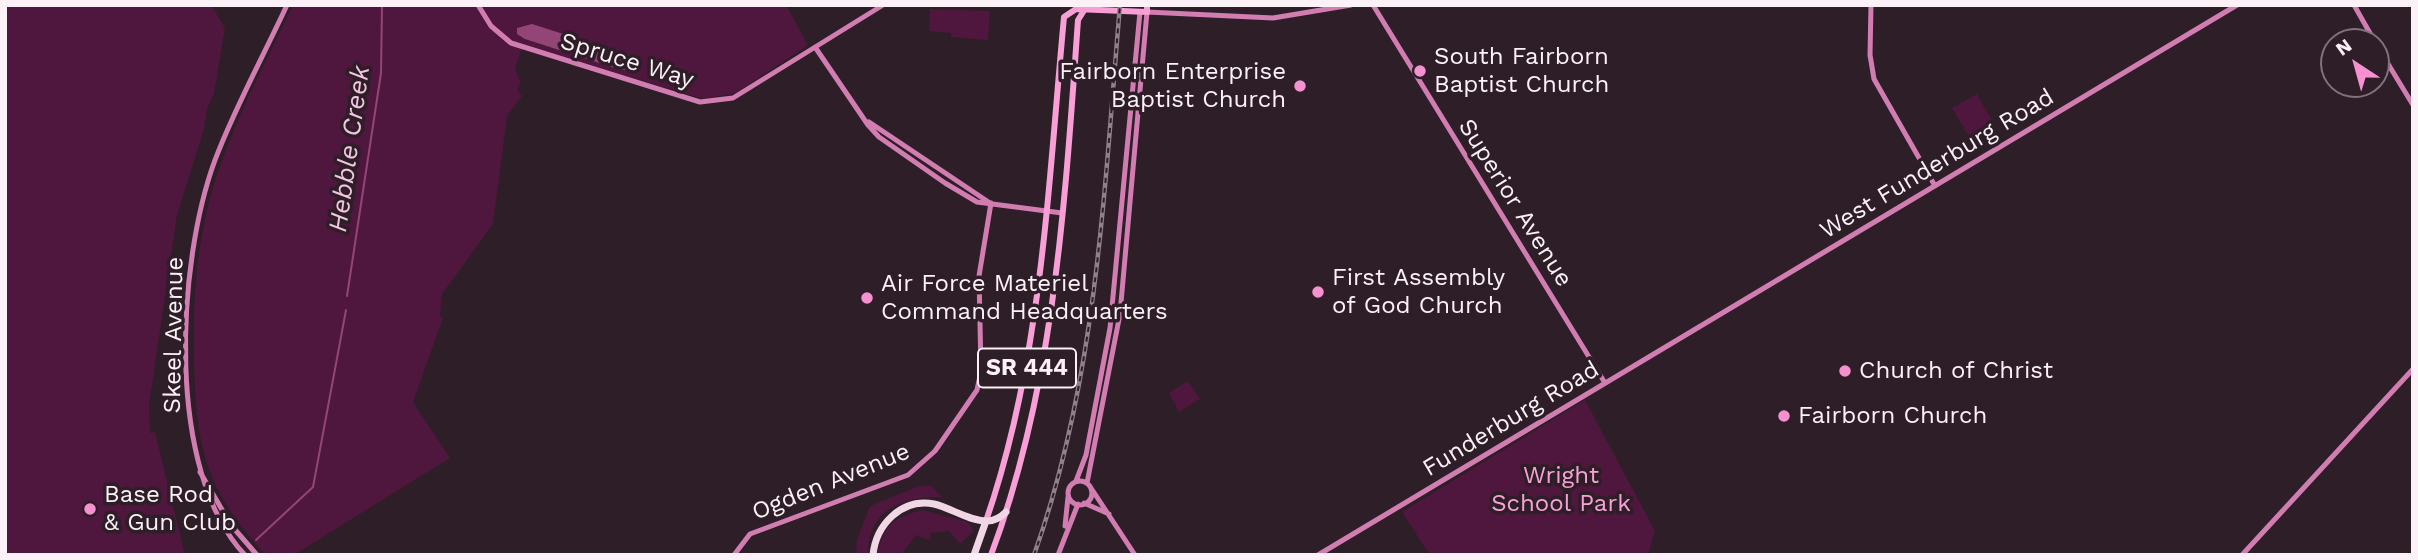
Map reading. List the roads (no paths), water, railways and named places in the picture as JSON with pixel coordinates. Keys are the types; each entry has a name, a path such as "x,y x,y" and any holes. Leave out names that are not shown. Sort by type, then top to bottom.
{"highway":[{"path":"873,555 883,526 897,512 911,506 933,504 986,521 1000,518 1006,512"},
{"name":"SR 444","path":"974,555 986,521"}],"main road":[{"path":"1084,9 1144,9"},
{"name":"SR 444","path":"986,521 1006,459 1023,388 1035,320 1064,18 1072,10 1084,9"},
{"name":"SR 444","path":"991,555 1006,512 1042,373 1062,213 1078,20 1084,9"}],"street":[{"name":"Skeel Avenue","path":"245,555 215,511 200,472 190,432 187,311 192,250 215,160 287,5"},
{"name":"Spruce Way","path":"478,5 491,26 511,43 700,102 733,98 883,5"},
{"path":"1144,9 1273,18 1351,5"},
{"name":"Superior Avenue","path":"1373,5 1605,383"},
{"path":"1871,5 1870,55 1874,79 1935,186"},
{"name":"West Funderburg Road","path":"1721,312 2237,5"},
{"path":"2354,5 2367,28"},
{"path":"1064,536 1069,488 1076,481 1085,463 1110,328 1144,9"},
{"path":"1058,555 1064,536 1081,504 1091,497 1089,486 1120,314 1144,9"},
{"path":"815,47 850,102 879,137 945,183 977,202 1062,213"},
{"path":"2390,67 2413,105"},
{"path":"869,122 991,203"},
{"name":"Ogden Avenue","path":"734,555 750,534 908,475 936,452 970,402 979,380 979,276 991,203"},
{"name":"Funderburg Road","path":"1318,555 1721,312"},
{"path":"2242,555 2413,369"},
{"name":"Skeel Avenue","path":"200,472 231,526 257,555"},
{"path":"1076,481 1089,486 1135,555"},
{"path":"1068,496 1081,504 1109,513"}],"waterway":[{"name":"Hebble Creek","path":"347,296 381,73 382,5"},
{"name":"Hebble Creek","path":"256,540 313,487 346,310"}],"railway":[{"path":"1034,555 1072,421 1085,352 1102,214 1120,5"}],"place":[{"name":"South Fairborn Baptist Church","path":"1420,71"},
{"name":"Fairborn Enterprise Baptist Church","path":"1300,86"},
{"name":"First Assembly of God Church","path":"1318,292"},
{"name":"Air Force Materiel Command Headquarters","path":"867,298"},
{"name":"Church of Christ","path":"1845,371"},
{"name":"Fairborn Church","path":"1784,416"},
{"name":"Base Rod & Gun Club","path":"90,509"}],"park label":[{"name":"Wright School Park","path":"1561,490"}]}
